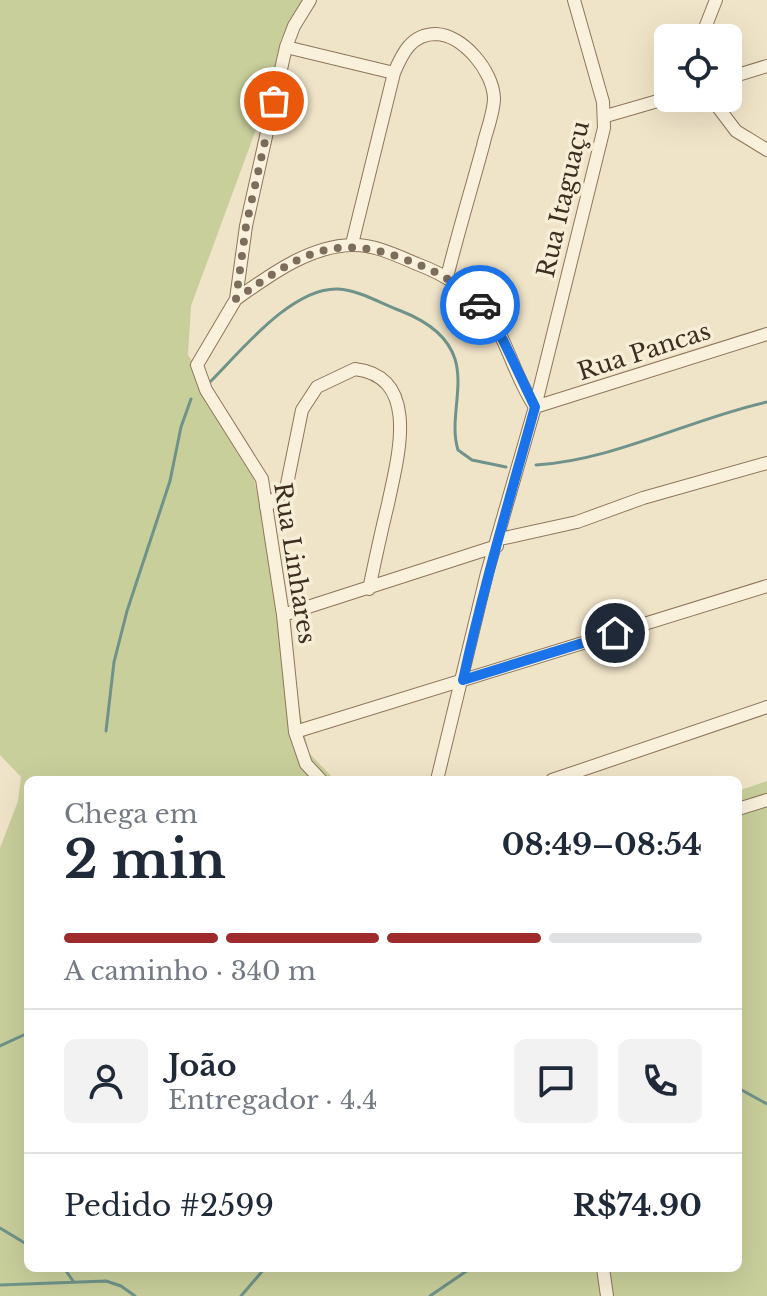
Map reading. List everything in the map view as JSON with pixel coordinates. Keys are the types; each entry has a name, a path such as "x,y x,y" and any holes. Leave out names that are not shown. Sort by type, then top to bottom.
{"street":[{"name":"Rua Linhares","path":"310,0 294,26 286,47 246,226 236,299 197,365 206,390 262,479 283,615 295,732 306,764 317,776"},
{"name":"Rua Itaguaçu","path":"438,776 487,573 535,407 606,116 574,0"},
{"path":"707,24 716,0"},
{"path":"352,244 394,73 410,44 423,36 438,34 471,52 489,82 494,98 447,277"},
{"path":"286,47 394,73"},
{"path":"742,74 767,66"},
{"path":"606,116 654,102"},
{"path":"722,112 736,131 767,150"},
{"path":"236,299 293,261 352,244 391,254 447,277 489,316 535,407"},
{"name":"Rua Pancas","path":"535,407 767,334"},
{"path":"266,507 286,489 302,410 317,387 355,369 377,375 394,394 401,424 398,455 369,589"},
{"path":"283,615 369,589 498,542 577,522 767,463"},
{"path":"295,732 767,586"},
{"path":"564,776 767,707"},
{"path":"742,808 767,800"},
{"path":"604,1272 607,1296"}],"green space":[{"path":"0,0 306,0 281,39 268,97 191,306 188,355 244,438 278,578 294,685 309,753 331,776 24,776 24,1272 742,1272 742,790 767,781 767,1296 0,1296 0,848 18,801 21,777 0,755"}],"waterway":[{"path":"211,381 268,323 303,298 321,291 338,289 354,292 418,319 440,335 451,350 457,370 455,428 458,450 472,460 506,467"},
{"path":"106,731 114,662 127,611 170,481 181,427 191,399"},
{"path":"536,465 595,455 767,402"},
{"path":"0,1046 24,1035"},
{"path":"742,1090 767,1104"},
{"path":"0,1228 24,1243"},
{"path":"67,1272 73,1281"},
{"path":"241,1296 262,1272"},
{"path":"430,1296 465,1272"},
{"path":"0,1285 106,1281 121,1286 135,1296"}],"way so far":[{"path":"274,101 246,226 236,299 293,261 352,244 391,254 447,277 480,305"}],"route":[{"path":"480,305 503,340 535,407 500,539 487,573 463,680 615,633"}]}
